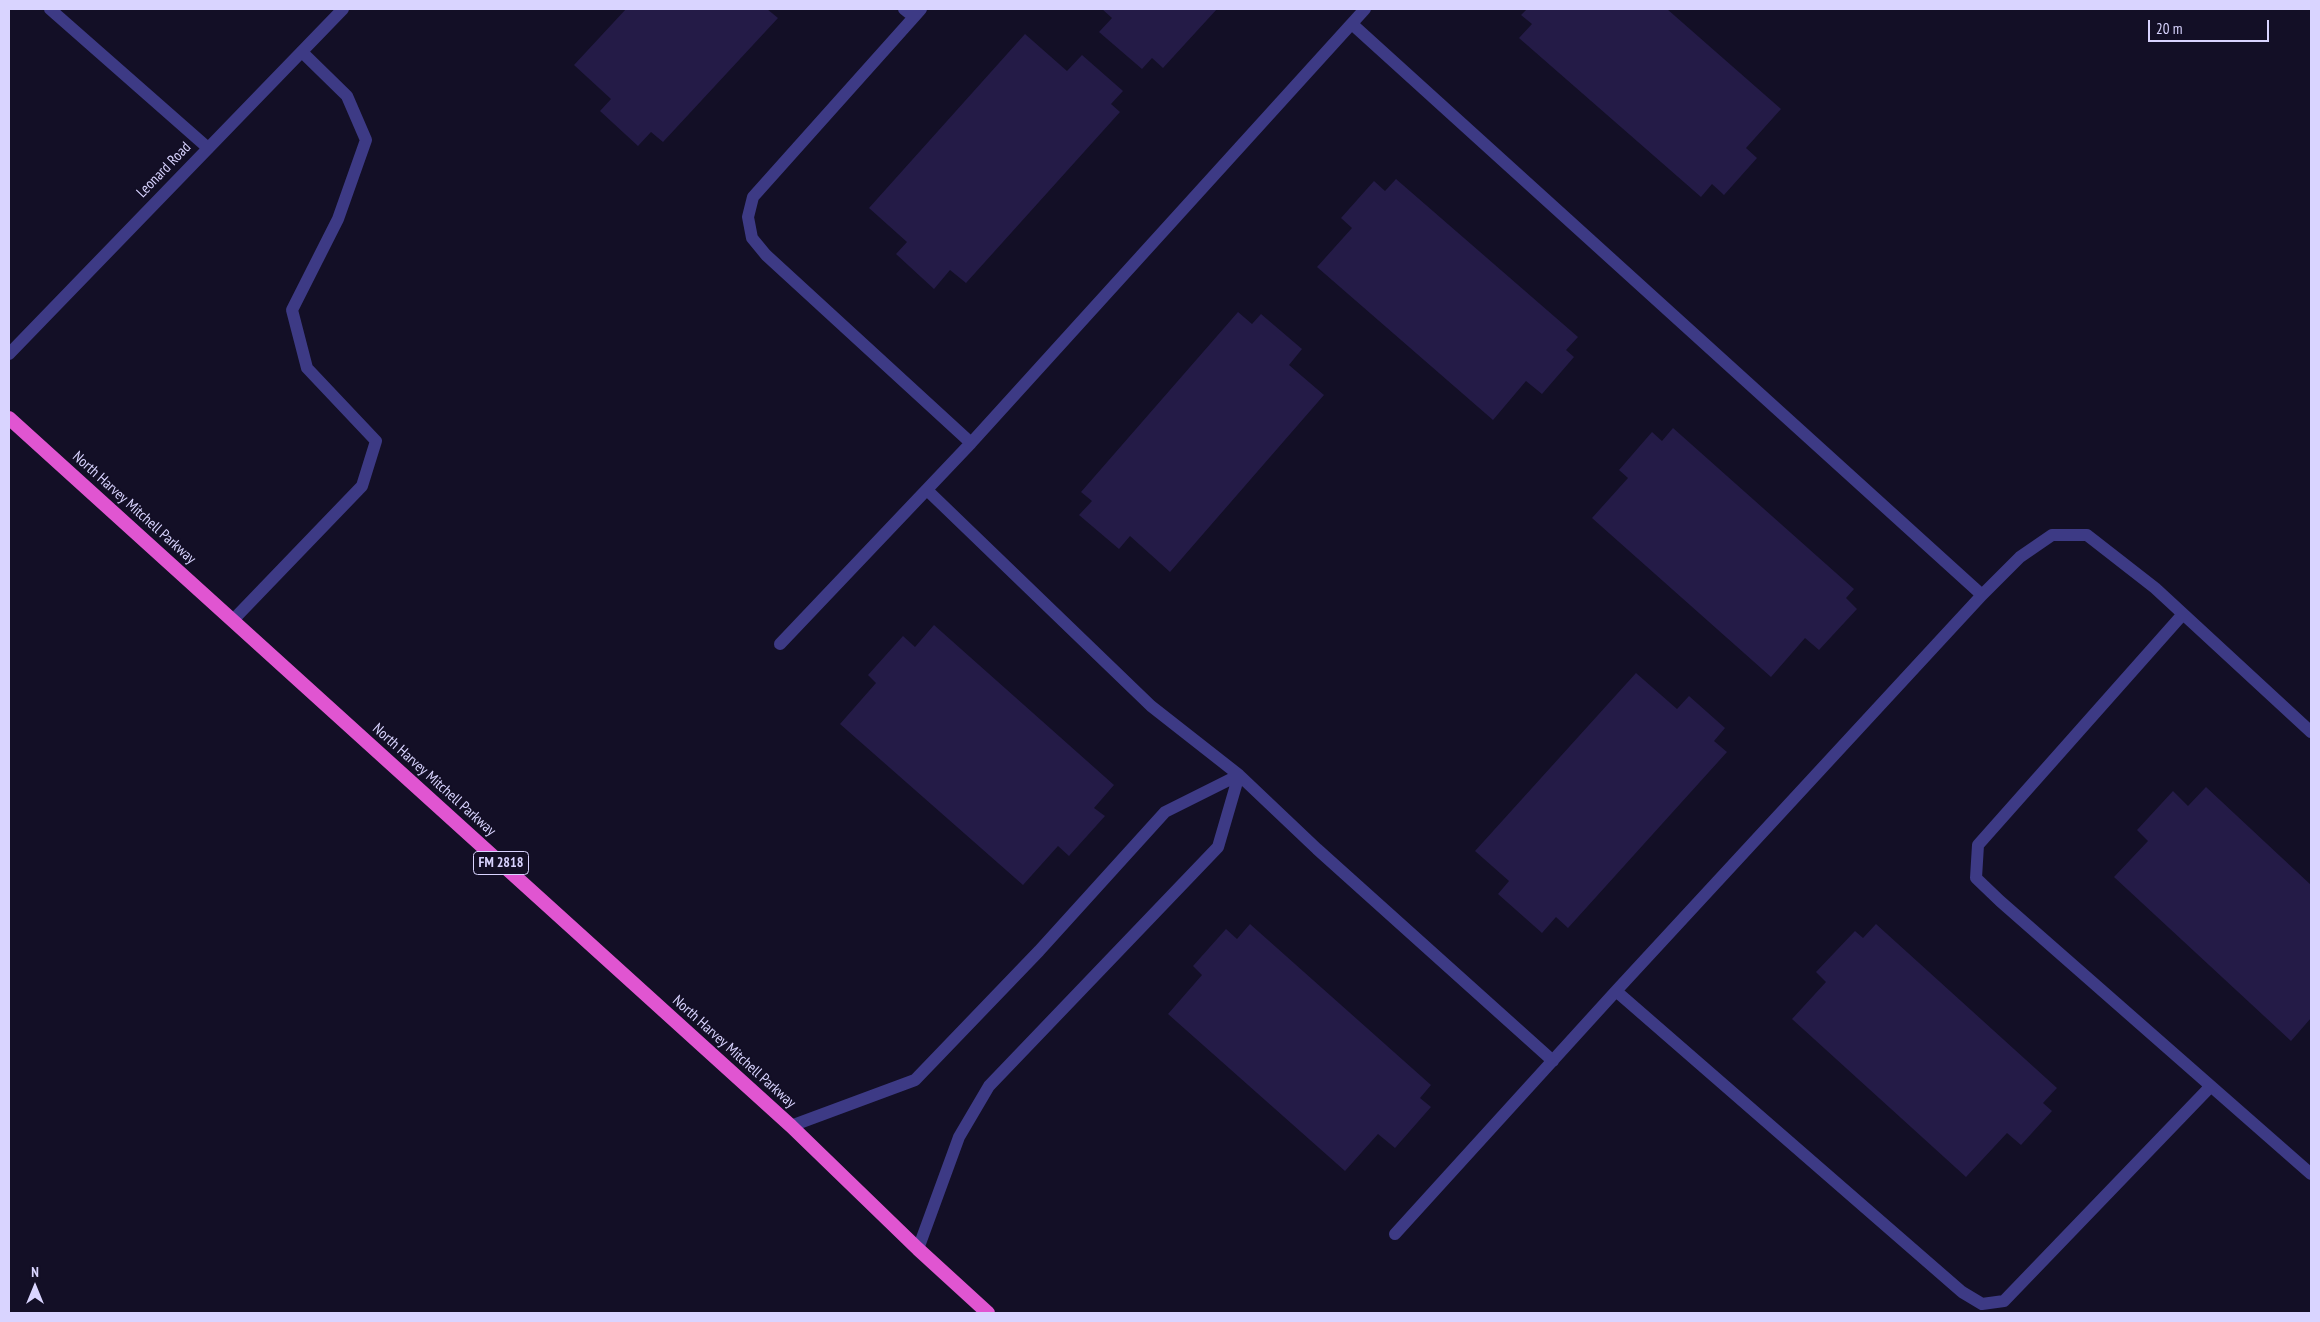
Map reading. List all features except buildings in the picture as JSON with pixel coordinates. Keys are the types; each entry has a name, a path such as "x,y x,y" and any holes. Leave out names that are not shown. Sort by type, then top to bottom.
{"highway":[{"name":"North Harvey Mitchell Parkway","path":"9,418 791,1126 918,1249 988,1313"}],"street":[{"path":"50,9 208,148"},
{"name":"Leonard Road","path":"9,354 343,9"},
{"path":"780,644 972,443 1365,9"},
{"path":"913,12 753,197 748,217 752,238 766,255 972,443"},
{"path":"1352,24 1982,595"},
{"path":"233,620 362,486 376,441 308,368 292,310 338,219 366,140 347,96 302,52"},
{"path":"926,490 1151,706 1239,775 1317,849 1553,1061"},
{"path":"1395,1234 1616,991 1982,595 2020,557 2052,535 2087,535 2155,588 2311,732"},
{"path":"2183,614 1978,845 1976,878 2311,1174"},
{"path":"791,1126 915,1080 1032,959 1165,812 1239,775"},
{"path":"918,1249 959,1137 989,1086 1218,847 1239,775"},
{"path":"1616,991 1962,1292 1982,1304 2004,1301 2211,1086"}]}
